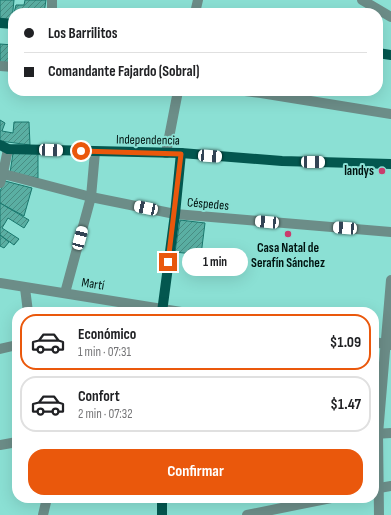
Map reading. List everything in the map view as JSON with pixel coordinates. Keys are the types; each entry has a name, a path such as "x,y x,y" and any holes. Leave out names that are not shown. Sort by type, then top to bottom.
{"main road":[{"name":"Independencia","path":"4,147 95,152 166,153 282,161 391,164"},
{"path":"162,307 175,214 181,154"},
{"path":"162,503 162,515"}],"street":[{"path":"362,0 376,8"},
{"path":"166,153 177,96"},
{"path":"280,96 391,114"},
{"path":"1,176 4,147"},
{"path":"65,293 91,197 95,152"},
{"name":"Céspedes","path":"1,176 91,197 175,214 391,232"},
{"path":"379,375 388,345 391,280"},
{"name":"Martí","path":"0,283 145,307"},
{"path":"25,288 27,307"},
{"path":"0,349 12,346"},
{"path":"379,434 391,432"},
{"path":"0,445 12,443"},
{"path":"379,488 391,486"},
{"path":"43,515 46,503"},
{"path":"248,515 307,503"},
{"path":"378,503 379,515"}],"building":[{"path":"0,0 14,0 13,8 8,8 8,19 0,18"},
{"path":"25,0 46,0 45,8 15,8 16,5 24,5"},
{"path":"0,44 8,45 8,64 0,63"},
{"path":"0,120 5,123 2,131 13,133 14,122 29,122 30,145 0,141"},
{"path":"13,153 38,154 38,178 10,173"},
{"path":"5,181 32,188 24,216 0,203 0,191"},
{"path":"0,203 29,220 24,228 8,218 2,228 19,239 14,245 0,235"},
{"path":"180,220 205,223 201,255 175,252"},
{"path":"0,235 9,242 4,248 0,246"}],"place":[{"name":"landys","path":"382,171"},
{"name":"Casa Natal de Serafín Sánchez","path":"288,234"}],"route":[{"path":"81,151 181,154 175,214 168,262"}]}
